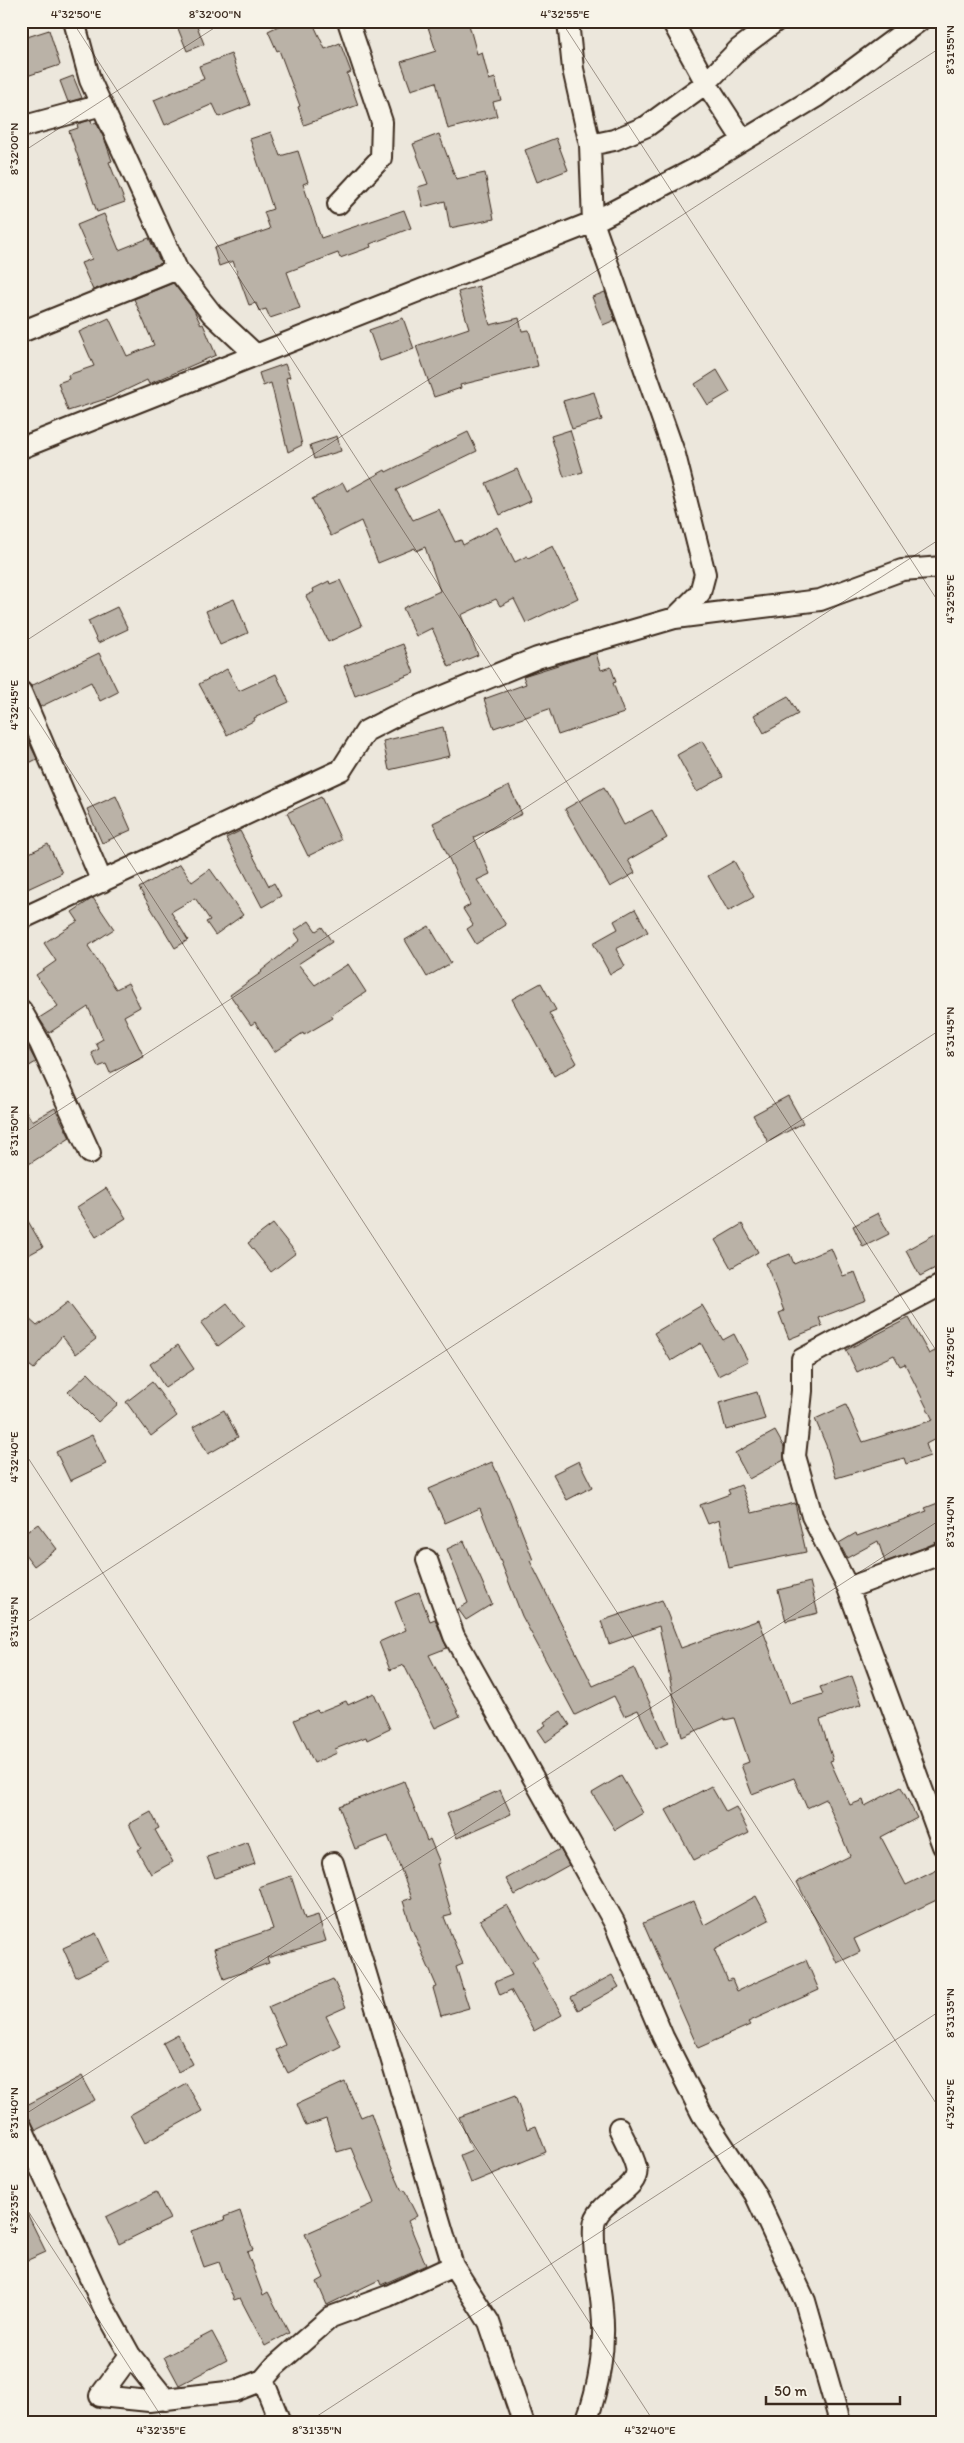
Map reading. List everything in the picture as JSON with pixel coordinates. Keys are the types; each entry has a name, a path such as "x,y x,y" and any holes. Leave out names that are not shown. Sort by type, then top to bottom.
{"street":[{"path":"74,21 90,80 177,268 212,314 256,355"},
{"path":"338,204 382,158 382,122 348,21"},
{"path":"568,21 574,69 590,144 593,222 675,455 705,574 700,592 675,618"},
{"path":"672,21 706,83 743,140"},
{"path":"590,144 614,140 647,126 706,83 739,48 776,21"},
{"path":"21,448 593,222 743,140 816,97 919,21"},
{"path":"21,127 102,105"},
{"path":"21,332 177,268"},
{"path":"21,919 341,770 366,731 395,716 537,658 675,618 820,600 902,570 943,567"},
{"path":"21,692 102,882"},
{"path":"21,1010 40,1043 90,1153"},
{"path":"943,1284 802,1358 802,1391 795,1456 812,1516 848,1588 943,1844"},
{"path":"848,1588 943,1553"},
{"path":"427,1560 454,1636 614,1922 663,2037 702,2114 755,2194 805,2301 840,2422"},
{"path":"333,1863 453,2266 489,2322 523,2422"},
{"path":"21,2126 88,2275 130,2355 166,2400"},
{"path":"586,2422 602,2362 603,2311 595,2258 594,2223 606,2203 632,2184 636,2176 636,2167 619,2128"},
{"path":"130,2355 100,2396 149,2401 235,2391 262,2380 331,2317 388,2296 453,2266"},
{"path":"262,2380 280,2422"}],"building":[{"path":"175,21 195,21 204,44 187,51"},
{"path":"289,21 312,21 325,49 340,43 351,72 347,74 358,105 304,125 298,107 300,106 279,50 277,51 268,31"},
{"path":"426,21 468,21 477,54 482,52 489,80 495,78 501,100 493,102 497,116 448,129 436,82 411,90 401,62 436,51"},
{"path":"49,30 60,65 27,76 21,57 21,39"},
{"path":"231,54 250,105 219,117 213,104 165,125 154,100 204,79 199,66"},
{"path":"73,76 82,98 68,102 60,81"},
{"path":"91,120 92,124 96,122 106,143 112,161 109,162 125,202 97,212 69,131 78,128 77,124"},
{"path":"271,132 280,156 298,151 308,182 303,184 321,238 404,210 411,228 370,244 371,247 340,258 338,253 287,272 300,308 270,318 266,309 259,311 256,303 249,305 233,261 219,266 214,248 270,229 264,212 273,209 250,139"},
{"path":"439,134 456,179 485,173 494,219 450,228 445,201 423,207 418,187 428,184 413,144"},
{"path":"556,138 568,170 537,182 525,150"},
{"path":"104,214 119,250 149,238 161,263 93,290 81,263 92,259 77,225"},
{"path":"173,283 194,310 201,325 203,324 216,355 149,384 147,380 109,398 68,411 58,383 69,379 68,375 94,366 79,332 109,318 127,356 154,345 134,299"},
{"path":"479,286 490,325 519,318 522,331 529,330 538,366 460,385 461,388 434,397 416,346 469,328 458,292"},
{"path":"605,292 615,320 603,325 592,297"},
{"path":"403,318 414,349 380,361 369,330"},
{"path":"285,364 290,377 286,378 302,445 288,452 271,383 263,386 259,373"},
{"path":"717,370 730,392 708,405 695,384"},
{"path":"594,392 602,420 572,429 563,401"},
{"path":"570,430 583,472 564,477 551,436"},
{"path":"468,432 477,451 396,490 413,520 439,509 455,542 461,540 463,545 497,527 515,562 553,546 578,598 526,623 514,599 500,606 496,599 461,615 478,655 449,667 432,628 416,636 403,608 440,591 425,547 416,551 415,548 378,563 361,521 331,536 312,499 343,483 347,491 385,470 386,472"},
{"path":"337,436 341,451 314,459 310,445"},
{"path":"517,469 531,501 500,515 486,483"},
{"path":"340,580 362,626 328,642 306,596 314,592 313,589 329,581 330,584"},
{"path":"234,599 248,633 220,645 206,611"},
{"path":"117,607 128,629 98,643 88,621"},
{"path":"403,644 414,673 355,696 344,666"},
{"path":"99,653 118,692 100,701 91,682 40,707 31,686"},
{"path":"596,653 601,670 611,667 616,682 613,683 624,713 558,735 549,709 494,728 484,699 526,684 523,676"},
{"path":"227,669 239,691 276,674 289,702 254,718 255,720 227,735 199,684"},
{"path":"788,696 798,714 764,733 754,715"},
{"path":"21,726 37,759 21,767"},
{"path":"443,727 450,756 389,770 383,741"},
{"path":"702,741 723,777 697,792 677,755"},
{"path":"509,786 522,814 474,837 490,874 477,880 506,925 476,944 467,929 473,925 463,909 470,905 433,823"},
{"path":"604,787 624,825 652,810 667,838 628,860 635,873 610,887 565,809"},
{"path":"116,796 131,830 102,843 87,809"},
{"path":"321,797 341,840 308,856 287,813"},
{"path":"240,831 269,886 274,883 281,896 262,907 226,838"},
{"path":"48,844 62,873 21,892 21,857"},
{"path":"734,861 754,897 728,911 708,876"},
{"path":"180,864 192,882 210,869 243,915 215,935 206,922 210,920 195,898 171,912 188,940 175,948 139,888"},
{"path":"93,898 114,929 88,946 116,989 128,983 140,1007 124,1016 144,1057 110,1073 106,1064 98,1067 92,1053 99,1049 96,1043 103,1039 88,1007 49,1033 39,1018 58,1006 36,975 56,961 44,943 78,921 72,912"},
{"path":"635,909 648,932 616,949 625,966 610,974 593,943 618,929 614,921"},
{"path":"309,921 316,931 322,927 332,942 298,964 315,985 348,964 366,992 331,1015 333,1018 304,1035 303,1033 274,1052 255,1022 251,1025 230,995 262,972 300,940 294,931"},
{"path":"429,926 451,963 427,977 405,940"},
{"path":"541,983 556,1010 549,1013 577,1063 554,1076 512,999"},
{"path":"21,1034 36,1062 21,1071"},
{"path":"788,1096 803,1123 768,1142 753,1115"},
{"path":"21,1103 32,1121 55,1108 70,1138 21,1169"},
{"path":"106,1188 126,1218 96,1237 77,1207"},
{"path":"21,1209 43,1247 21,1259"},
{"path":"878,1213 889,1234 863,1247 853,1226"},
{"path":"273,1224 296,1253 271,1272 248,1243"},
{"path":"742,1224 758,1252 731,1268 715,1240"},
{"path":"937,1233 943,1244 943,1264 920,1276 906,1250"},
{"path":"831,1248 843,1276 855,1272 866,1300 819,1318 822,1326 789,1339 779,1313 784,1311 766,1263 790,1254 794,1264"},
{"path":"68,1302 96,1339 76,1354 62,1336 34,1369 21,1359 21,1327 28,1318 37,1326"},
{"path":"227,1303 245,1326 218,1346 201,1323"},
{"path":"702,1305 723,1340 734,1334 748,1361 718,1376 701,1343 671,1361 654,1333"},
{"path":"909,1318 929,1354 935,1351 943,1365 943,1440 941,1436 926,1444 930,1456 906,1464 904,1458 836,1478 826,1445 815,1419 846,1405 863,1442 933,1420 905,1364 900,1366 894,1355 857,1372 846,1350"},
{"path":"178,1345 194,1369 165,1388 150,1364"},
{"path":"88,1373 118,1404 98,1422 68,1392"},
{"path":"152,1382 177,1416 151,1436 126,1402"},
{"path":"757,1392 765,1419 726,1430 719,1403"},
{"path":"224,1410 238,1437 208,1454 193,1427"},
{"path":"775,1431 784,1447 784,1460 749,1479 735,1453"},
{"path":"92,1435 106,1464 70,1481 56,1452"},
{"path":"579,1461 592,1487 567,1500 553,1474"},
{"path":"492,1462 510,1501 533,1560 530,1561 593,1686 634,1668 668,1743 656,1749 638,1710 624,1716 614,1696 575,1715 522,1616 480,1508 445,1523 429,1489"},
{"path":"741,1485 752,1513 795,1503 806,1552 729,1568 719,1520 708,1524 700,1505 730,1494 728,1490"},
{"path":"943,1501 943,1539 926,1547 885,1562 878,1541 847,1558 839,1543 856,1533 857,1536 927,1511 925,1508"},
{"path":"38,1524 57,1549 34,1566 21,1549 21,1536"},
{"path":"464,1541 492,1604 466,1620 458,1609 468,1603 447,1549"},
{"path":"810,1582 818,1613 786,1621 778,1590"},
{"path":"419,1592 430,1621 435,1619 447,1648 429,1655 460,1716 435,1728 404,1665 390,1670 379,1642 406,1630 395,1602"},
{"path":"662,1600 681,1648 759,1620 790,1704 823,1694 820,1687 852,1676 862,1704 820,1720 833,1760 830,1761 850,1805 863,1800 865,1806 901,1787 917,1818 881,1837 906,1885 937,1870 943,1882 943,1897 854,1939 860,1952 837,1963 797,1882 850,1856 826,1799 807,1808 794,1778 752,1794 741,1765 749,1762 734,1718 725,1720 725,1718 682,1737 659,1626 609,1644 601,1621"},
{"path":"374,1693 390,1729 367,1740 366,1737 335,1749 337,1753 314,1763 294,1720 346,1701 348,1705"},
{"path":"561,1711 570,1725 546,1742 538,1730 546,1725 544,1722"},
{"path":"621,1776 643,1813 615,1830 592,1793"},
{"path":"404,1781 427,1841 430,1839 440,1863 437,1864 452,1915 444,1917 463,1964 456,1967 469,2008 441,2016 433,1988 437,1987 411,1927 403,1901 412,1898 388,1836 355,1849 339,1806"},
{"path":"711,1786 726,1812 736,1807 749,1833 694,1860 666,1810"},
{"path":"500,1790 511,1814 457,1838 447,1814"},
{"path":"151,1812 159,1828 155,1830 173,1862 151,1874 137,1850 141,1848 129,1824"},
{"path":"248,1842 255,1864 215,1878 207,1857"},
{"path":"560,1849 569,1865 515,1895 506,1879"},
{"path":"291,1876 305,1919 318,1915 326,1941 267,1958 269,1963 224,1979 214,1949 273,1929 259,1887"},
{"path":"756,1896 769,1920 714,1949 728,1981 732,1979 737,1991 806,1960 819,1990 748,2022 750,2025 698,2048 643,1923 694,1901 704,1925"},
{"path":"507,1905 538,1958 532,1961 562,2015 534,2031 511,1990 500,1995 495,1982 512,1975 480,1920"},
{"path":"96,1933 109,1961 76,1977 63,1948"},
{"path":"612,1975 619,1987 578,2010 571,1997"},
{"path":"333,1979 346,2007 326,2016 341,2046 288,2073 276,2050 285,2045 268,2007"},
{"path":"178,2035 193,2064 178,2072 163,2043"},
{"path":"82,2076 95,2100 36,2130 28,2117 22,2114 21,2108"},
{"path":"345,2082 361,2117 371,2113 383,2148 402,2191 404,2190 417,2216 408,2221 426,2265 381,2285 379,2280 327,2305 317,2282 324,2278 305,2234 374,2203 351,2148 337,2152 326,2119 306,2126 297,2104"},
{"path":"186,2083 202,2111 145,2143 130,2115"},
{"path":"515,2096 527,2129 536,2126 546,2152 471,2183 460,2155 472,2150 459,2117"},
{"path":"156,2192 170,2219 119,2244 106,2217"},
{"path":"21,2201 46,2252 28,2260 21,2245"},
{"path":"240,2211 253,2250 247,2252 263,2295 268,2292 289,2333 265,2346 240,2298 234,2300 219,2262 204,2267 191,2231 225,2220 224,2217"},
{"path":"212,2332 227,2360 179,2385 164,2357"}]}
